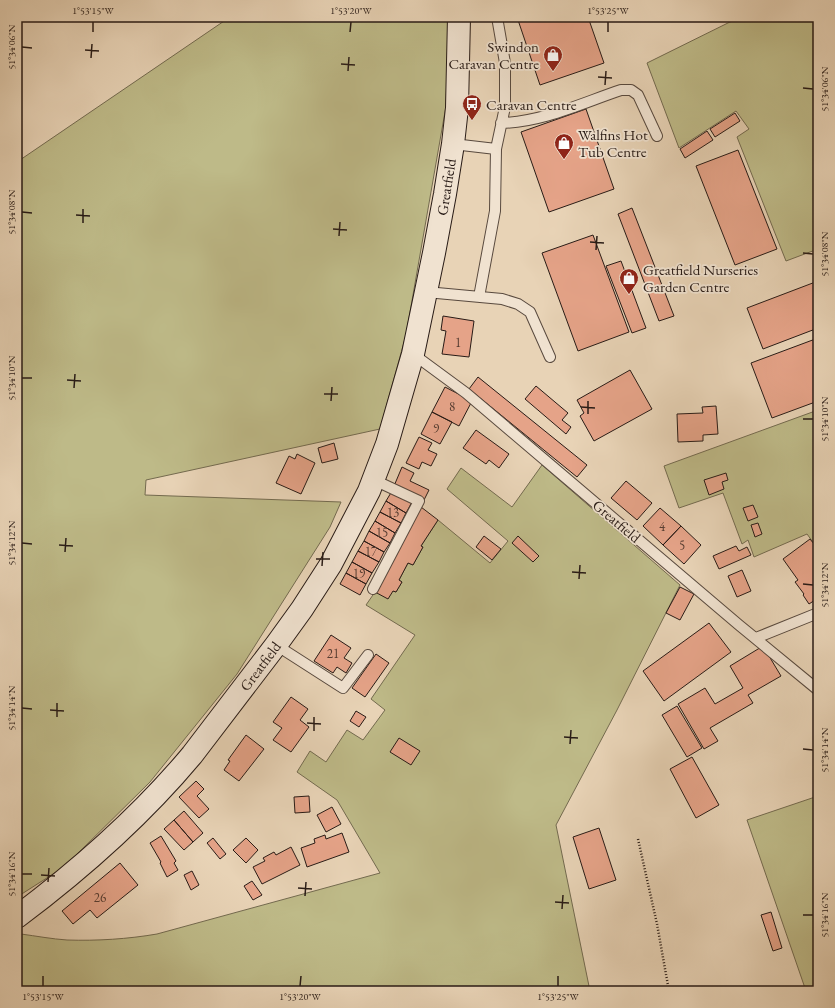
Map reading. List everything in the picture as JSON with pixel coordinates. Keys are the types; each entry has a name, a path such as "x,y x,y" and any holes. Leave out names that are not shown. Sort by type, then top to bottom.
{"street":[{"name":"Greatfield","path":"17,917 45,896 100,850 132,820 192,755 302,609 331,564 374,480 387,444 413,354 434,253 453,144 457,108 459,17"}],"lane":[{"path":"479,297 495,211 496,149 505,107 505,63 497,17"},
{"path":"501,123 514,123 537,119 621,90 632,90 638,95 657,136"},
{"path":"453,144 496,149"},
{"path":"426,292 507,300 518,304 530,312 550,357"},
{"name":"Greatfield","path":"413,354 466,393 818,690"},
{"path":"373,589 419,502 374,480"},
{"path":"756,638 818,613"},
{"path":"276,645 343,688 368,655"}],"path":[{"path":"638,839 657,924 669,991"}],"shaded area":[{"path":"230,17 449,17 446,106 406,335 380,429 146,480 145,495 341,502 330,527 237,674 150,782 64,867 17,897 17,162"},
{"path":"740,17 818,17 818,249 786,261 737,137 749,129 736,111 679,148 647,63"},
{"path":"818,410 818,549 807,534 754,557 748,540 742,544 723,493 679,508 664,466"},
{"path":"542,465 680,585 617,710 556,825 590,991 17,991 17,938 21,934 67,940 101,940 157,934 380,873 337,800 297,772 310,751 326,762 347,730 363,740 385,710 371,699 415,635 366,605 375,592 396,592 402,582 399,580 408,563 413,565 423,547 421,546 438,520 490,563 508,541 447,489 461,468 512,507"},
{"path":"818,796 818,991 806,991 747,820"}],"building":[{"path":"517,17 588,17 604,63 540,85"},
{"path":"586,109 614,189 549,212 521,132"},
{"path":"735,113 740,121 715,137 710,129"},
{"path":"707,131 713,140 685,158 680,149"},
{"path":"738,150 777,249 735,265 696,166"},
{"path":"632,208 674,316 659,321 618,214"},
{"path":"593,235 629,332 578,351 542,253"},
{"path":"621,261 646,328 632,333 606,266"},
{"path":"818,281 818,328 763,349 747,308"},
{"path":"443,316 474,321 469,357 442,354 446,331 441,330"},
{"path":"818,338 818,401 772,418 751,363"},
{"path":"630,370 652,409 594,441 580,416 584,413 577,400"},
{"path":"478,377 587,465 577,477 469,389"},
{"path":"536,386 568,413 562,420 571,427 566,434 525,399"},
{"path":"445,387 472,401 459,426 432,412"},
{"path":"716,406 718,434 703,435 703,441 678,442 677,414 703,413 702,407"},
{"path":"432,412 452,422 440,444 421,434"},
{"path":"476,430 509,454 499,468 489,460 486,464 463,448"},
{"path":"419,437 432,443 428,450 437,454 431,466 422,462 419,469 406,463"},
{"path":"334,443 338,459 322,463 318,448"},
{"path":"297,454 315,463 301,494 276,483 289,456 295,459"},
{"path":"402,467 414,473 410,481 429,490 424,500 394,486"},
{"path":"726,473 728,480 722,482 724,489 709,495 704,480"},
{"path":"626,481 652,503 637,520 611,498"},
{"path":"392,491 412,502 406,513 386,501"},
{"path":"386,501 406,513 401,523 380,512"},
{"path":"753,505 758,517 748,521 743,508"},
{"path":"421,507 438,520 421,546 423,547 413,565 408,563 399,580 402,582 396,592 393,591 388,599 375,592"},
{"path":"660,508 681,526 663,545 643,526"},
{"path":"380,512 401,523 395,533 375,521"},
{"path":"375,521 395,533 390,543 369,531"},
{"path":"758,523 762,534 755,537 751,525"},
{"path":"681,526 701,545 684,564 663,545"},
{"path":"369,531 390,543 384,552 364,541"},
{"path":"484,536 501,549 492,560 476,547"},
{"path":"518,536 539,556 533,562 512,543"},
{"path":"810,539 818,549 818,598 809,604 795,582 798,580 783,559"},
{"path":"364,541 384,552 379,562 358,551"},
{"path":"736,546 739,551 747,547 751,555 719,569 713,556"},
{"path":"358,551 379,562 372,573 352,562"},
{"path":"352,562 372,573 366,584 346,573"},
{"path":"742,570 751,591 737,597 728,576"},
{"path":"346,573 366,584 360,595 340,584"},
{"path":"680,587 694,594 680,620 666,613"},
{"path":"709,623 731,652 664,701 643,671"},
{"path":"331,635 351,648 344,658 352,663 346,673 337,667 333,673 314,661"},
{"path":"763,646 781,676 748,695 753,703 710,728 718,741 704,749 678,704 705,688 715,704 743,688 730,666"},
{"path":"376,654 389,663 365,697 352,688"},
{"path":"291,697 308,709 300,720 309,727 291,752 273,740 282,728 273,722"},
{"path":"677,706 702,748 687,757 662,715"},
{"path":"356,711 366,717 359,727 350,721"},
{"path":"246,735 264,749 239,781 224,770 230,761 228,760"},
{"path":"399,738 420,751 411,765 390,752"},
{"path":"692,757 719,805 696,818 670,769"},
{"path":"196,781 204,789 197,796 209,809 199,818 179,797"},
{"path":"309,796 310,812 295,813 294,797"},
{"path":"332,807 341,824 326,832 317,815"},
{"path":"184,811 203,833 193,842 174,820"},
{"path":"174,820 193,842 184,850 164,829"},
{"path":"599,828 616,880 589,889 573,837"},
{"path":"342,833 349,852 307,867 301,848 315,843 314,839 325,835 326,839"},
{"path":"161,836 176,861 174,863 178,870 167,877 160,863 161,862 150,843"},
{"path":"213,838 226,854 220,859 207,843"},
{"path":"246,838 258,850 246,863 233,850"},
{"path":"291,847 300,865 262,884 253,867 265,861 263,858 274,852 276,855"},
{"path":"120,863 138,885 97,918 90,910 73,924 62,911"},
{"path":"192,871 199,885 191,890 184,875"},
{"path":"252,881 262,895 253,900 244,886"},
{"path":"771,912 782,948 773,951 761,915"}],"place":[{"name":"Swindon Caravan Centre","path":"553,72"},
{"name":"Caravan Centre","path":"472,121"},
{"name":"Walfins Hot Tub Centre","path":"564,160"},
{"name":"Greatfield Nurseries Garden Centre","path":"629,295"}]}
